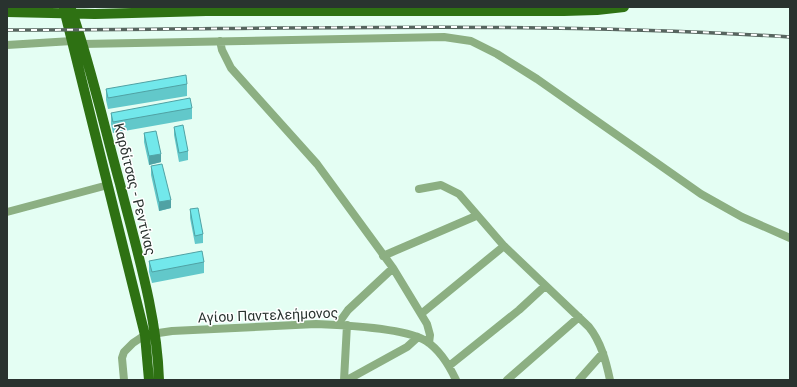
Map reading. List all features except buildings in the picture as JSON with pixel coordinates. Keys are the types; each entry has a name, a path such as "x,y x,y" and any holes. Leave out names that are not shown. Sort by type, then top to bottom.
{"main road":[{"path":"7,12 68,10 578,11 624,7"},
{"name":"Καρδίτσας - Ρεντίνας","path":"68,10 103,140 131,226 155,333 159,380"},
{"name":"Καρδίτσας - Ρεντίνας","path":"103,140 108,185 145,335 149,380"}],"street":[{"path":"7,45 77,42 444,37 471,41 497,54 537,79 701,194 742,217 790,238"},
{"path":"220,41 222,50 231,68 312,158 393,268 421,314 430,332 429,343"},
{"path":"7,212 108,185"},
{"path":"419,189 440,185 452,189 464,198 476,216 504,246 594,333 603,353 610,380"},
{"path":"384,256 476,216"},
{"path":"421,314 504,246"},
{"path":"338,324 348,310 393,268"},
{"path":"449,366 520,310 545,286"},
{"path":"507,380 579,317"},
{"name":"Αγίου Παντελεήμονος","path":"145,335 155,333 296,324 338,324 404,333 418,337 429,343 449,366 452,379"},
{"path":"347,325 345,380 407,348 418,337"},
{"path":"124,380 122,358 124,352 133,343 145,335"},
{"path":"579,380 603,353"}],"railway":[{"path":"7,30 496,27 692,32 790,37"}]}
